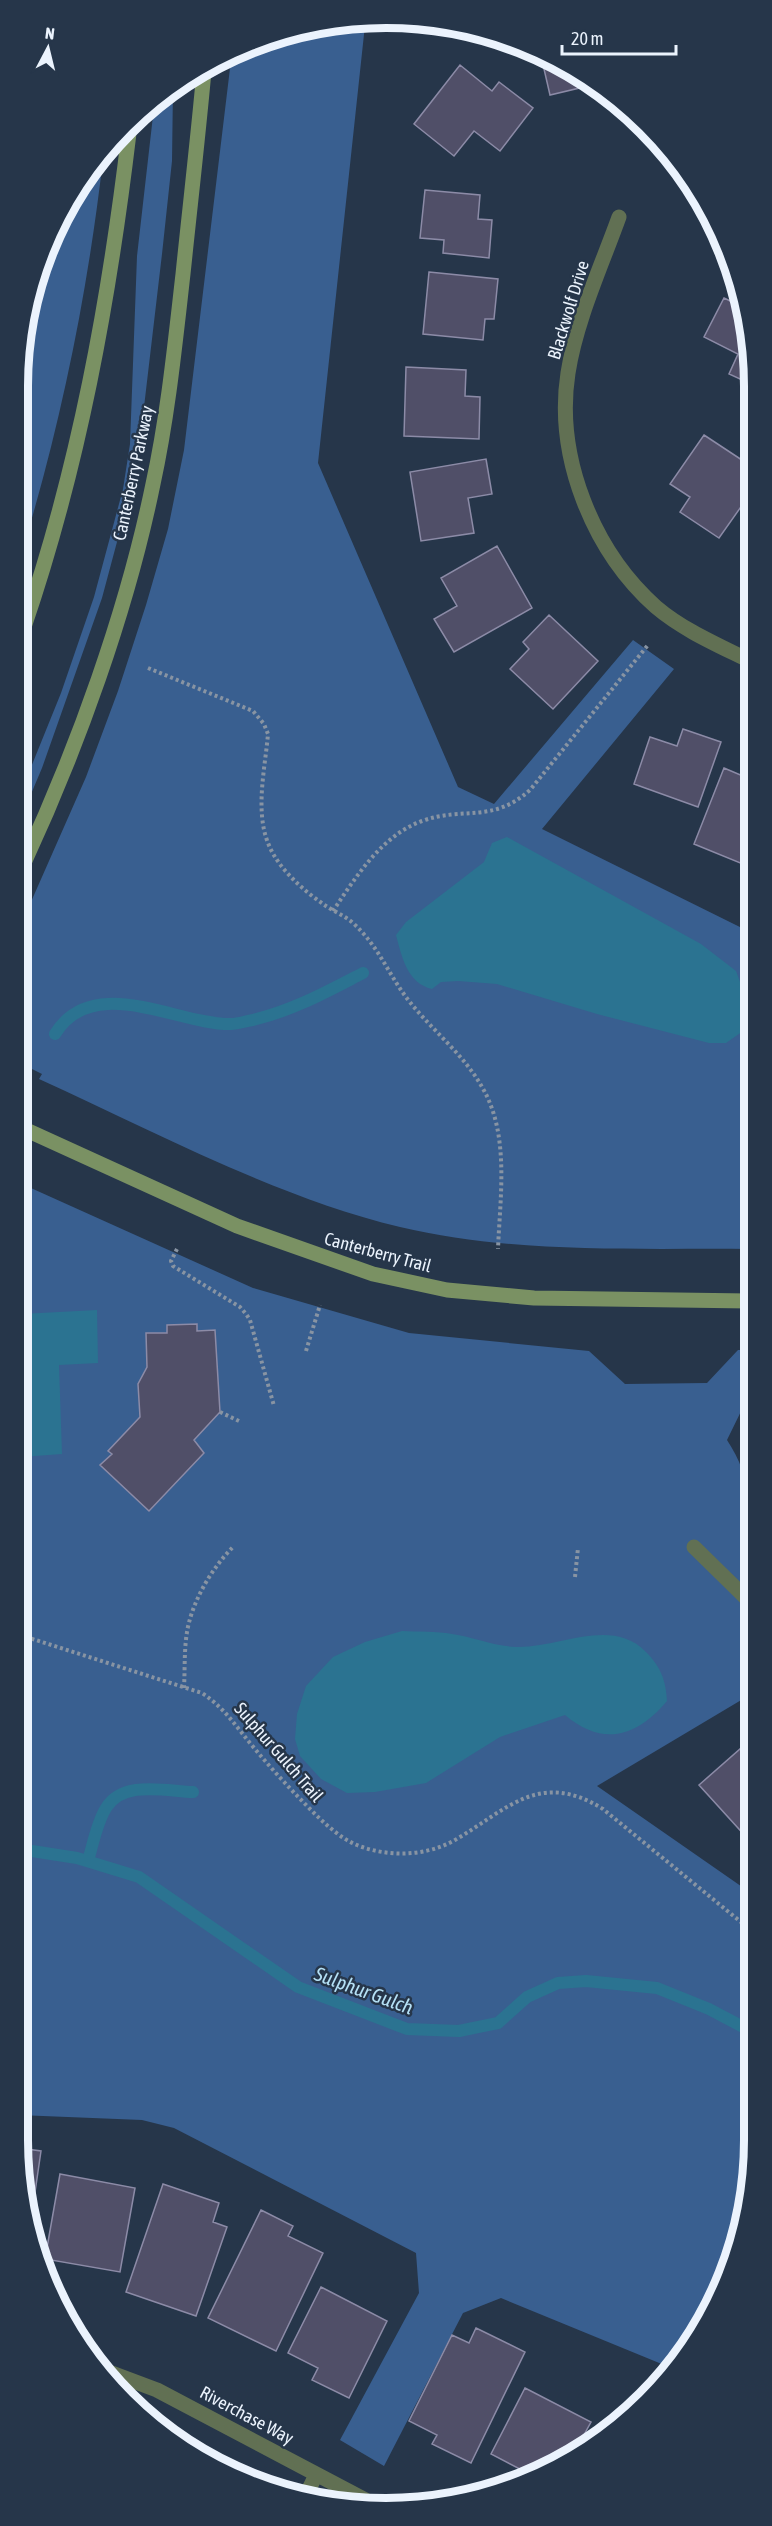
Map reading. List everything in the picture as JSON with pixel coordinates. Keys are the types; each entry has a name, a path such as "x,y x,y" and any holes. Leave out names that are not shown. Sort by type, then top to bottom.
{"street":[{"name":"Canterberry Parkway","path":"28,855 55,794 98,678 122,602 153,486 165,425 174,354 203,78"},
{"path":"28,614 60,513 93,375 115,244 128,138"},
{"name":"Blackwolf Drive","path":"619,218 572,351 568,375 567,427 576,476 595,526 608,552 639,590 675,621 744,658"},
{"name":"Canterberry Trail","path":"28,1131 237,1226 373,1274 447,1290 534,1299 744,1301"},
{"path":"694,1547 744,1596"},
{"name":"Riverchase Way","path":"116,2375 157,2390 358,2496"},
{"path":"309,2489 316,2475"}],"path":[{"path":"333,911 358,872 404,829 422,821 489,812 517,802 530,790 648,645"},
{"path":"148,669 238,703 253,711 264,724 268,734 262,804 263,826 269,845 296,881 311,896 348,919 367,936 381,954 405,996 462,1060 482,1087 494,1113 499,1135 498,1249"},
{"path":"177,1249 171,1261 173,1266 240,1307 250,1320 274,1406"},
{"path":"306,1351 320,1305"},
{"path":"220,1412 241,1422"},
{"path":"184,1688 187,1632 194,1609 216,1567 232,1547"},
{"path":"575,1578 578,1548"},
{"name":"Sulphur Gulch Trail","path":"28,1638 202,1693 219,1704 292,1792 343,1838 359,1846 400,1854 423,1851 453,1841 515,1801 554,1792 573,1795 588,1799 603,1809 744,1925"}],"shaded area":[{"path":"365,29 318,463 458,787 494,804 633,640 674,669 542,829 744,929 744,1249 530,1246 443,1236 400,1227 308,1199 216,1162 39,1079 42,1074 28,1067 28,909 86,777 118,691 168,529 184,450 231,64 271,47 293,41 316,35"},
{"path":"173,99 172,161 162,254 140,441 129,497 102,598 42,768 28,801 28,775 61,693 94,597 123,489 130,444 137,256 153,114"},
{"path":"102,168 90,257 72,354 28,532 28,386 35,316 47,271 65,228"},
{"path":"507,837 701,944 736,971 744,993 744,1030 726,1043 709,1043 597,1014 497,984 441,982 432,989 417,981 407,968 396,935 406,922 484,862 492,843"},
{"path":"28,1187 253,1288 409,1333 589,1351 625,1384 707,1383 738,1350 744,1350 744,1405 727,1440 744,1476 744,1698 597,1786 744,1888 744,2140 737,2210 725,2255 707,2298 670,2358 664,2365 501,2298 463,2313 384,2466 340,2440 419,2293 416,2253 174,2128 142,2120 28,2115"},
{"path":"97,1310 98,1363 59,1365 62,1454 28,1456 28,1314"},
{"path":"402,1631 446,1633 515,1647 601,1635 617,1636 632,1642 646,1652 655,1663 662,1675 667,1701 644,1723 619,1734 593,1731 565,1715 500,1737 426,1783 375,1792 347,1793 321,1779 300,1756 295,1739 297,1714 306,1686 333,1657 365,1642"}],"building":[{"path":"460,65 492,91 499,82 533,108 500,151 474,131 454,156 414,124"},
{"path":"543,65 582,87 550,95"},
{"path":"425,190 480,195 478,219 492,220 489,258 443,253 444,240 420,238"},
{"path":"429,272 498,279 494,319 485,319 483,340 423,334"},
{"path":"724,298 733,302 744,381 729,374 738,354 704,337"},
{"path":"406,367 466,370 465,396 480,397 479,439 404,436"},
{"path":"704,435 744,461 744,503 719,538 680,512 690,497 670,484"},
{"path":"486,459 492,494 468,498 474,533 421,541 410,472"},
{"path":"497,546 532,608 454,652 434,619 457,606 441,578"},
{"path":"549,615 598,661 553,709 510,669 529,649 523,642"},
{"path":"683,729 721,742 698,807 634,784 650,737 677,746"},
{"path":"724,768 744,776 744,865 694,844"},
{"path":"197,1324 197,1331 215,1330 220,1412 194,1440 204,1453 149,1511 100,1465 112,1454 108,1451 140,1417 138,1384 147,1367 146,1333 167,1333 167,1325"},
{"path":"744,1746 744,1835 699,1785"},
{"path":"28,2149 41,2151 34,2201"},
{"path":"60,2174 135,2188 120,2272 49,2260 46,2252"},
{"path":"163,2184 219,2203 213,2222 227,2227 196,2316 126,2292"},
{"path":"261,2210 293,2226 288,2236 323,2253 276,2351 208,2318"},
{"path":"321,2287 387,2321 349,2398 312,2380 318,2368 288,2353"},
{"path":"476,2328 525,2352 471,2463 432,2444 437,2435 409,2421 452,2335 469,2343"},
{"path":"525,2388 591,2422 582,2439 544,2461 518,2472 520,2469 491,2454"}],"waterway":[{"path":"55,1034 71,1016 91,1006 113,1004 137,1006 210,1022 239,1023 296,1006 363,973"},
{"path":"88,1861 100,1820 113,1799 134,1790 145,1789 193,1792"},
{"name":"Sulphur Gulch","path":"28,1850 77,1858 139,1877 298,1987 407,2029 459,2031 498,2023 527,1997 558,1983 586,1981 657,1988 709,2009 744,2027"}]}
